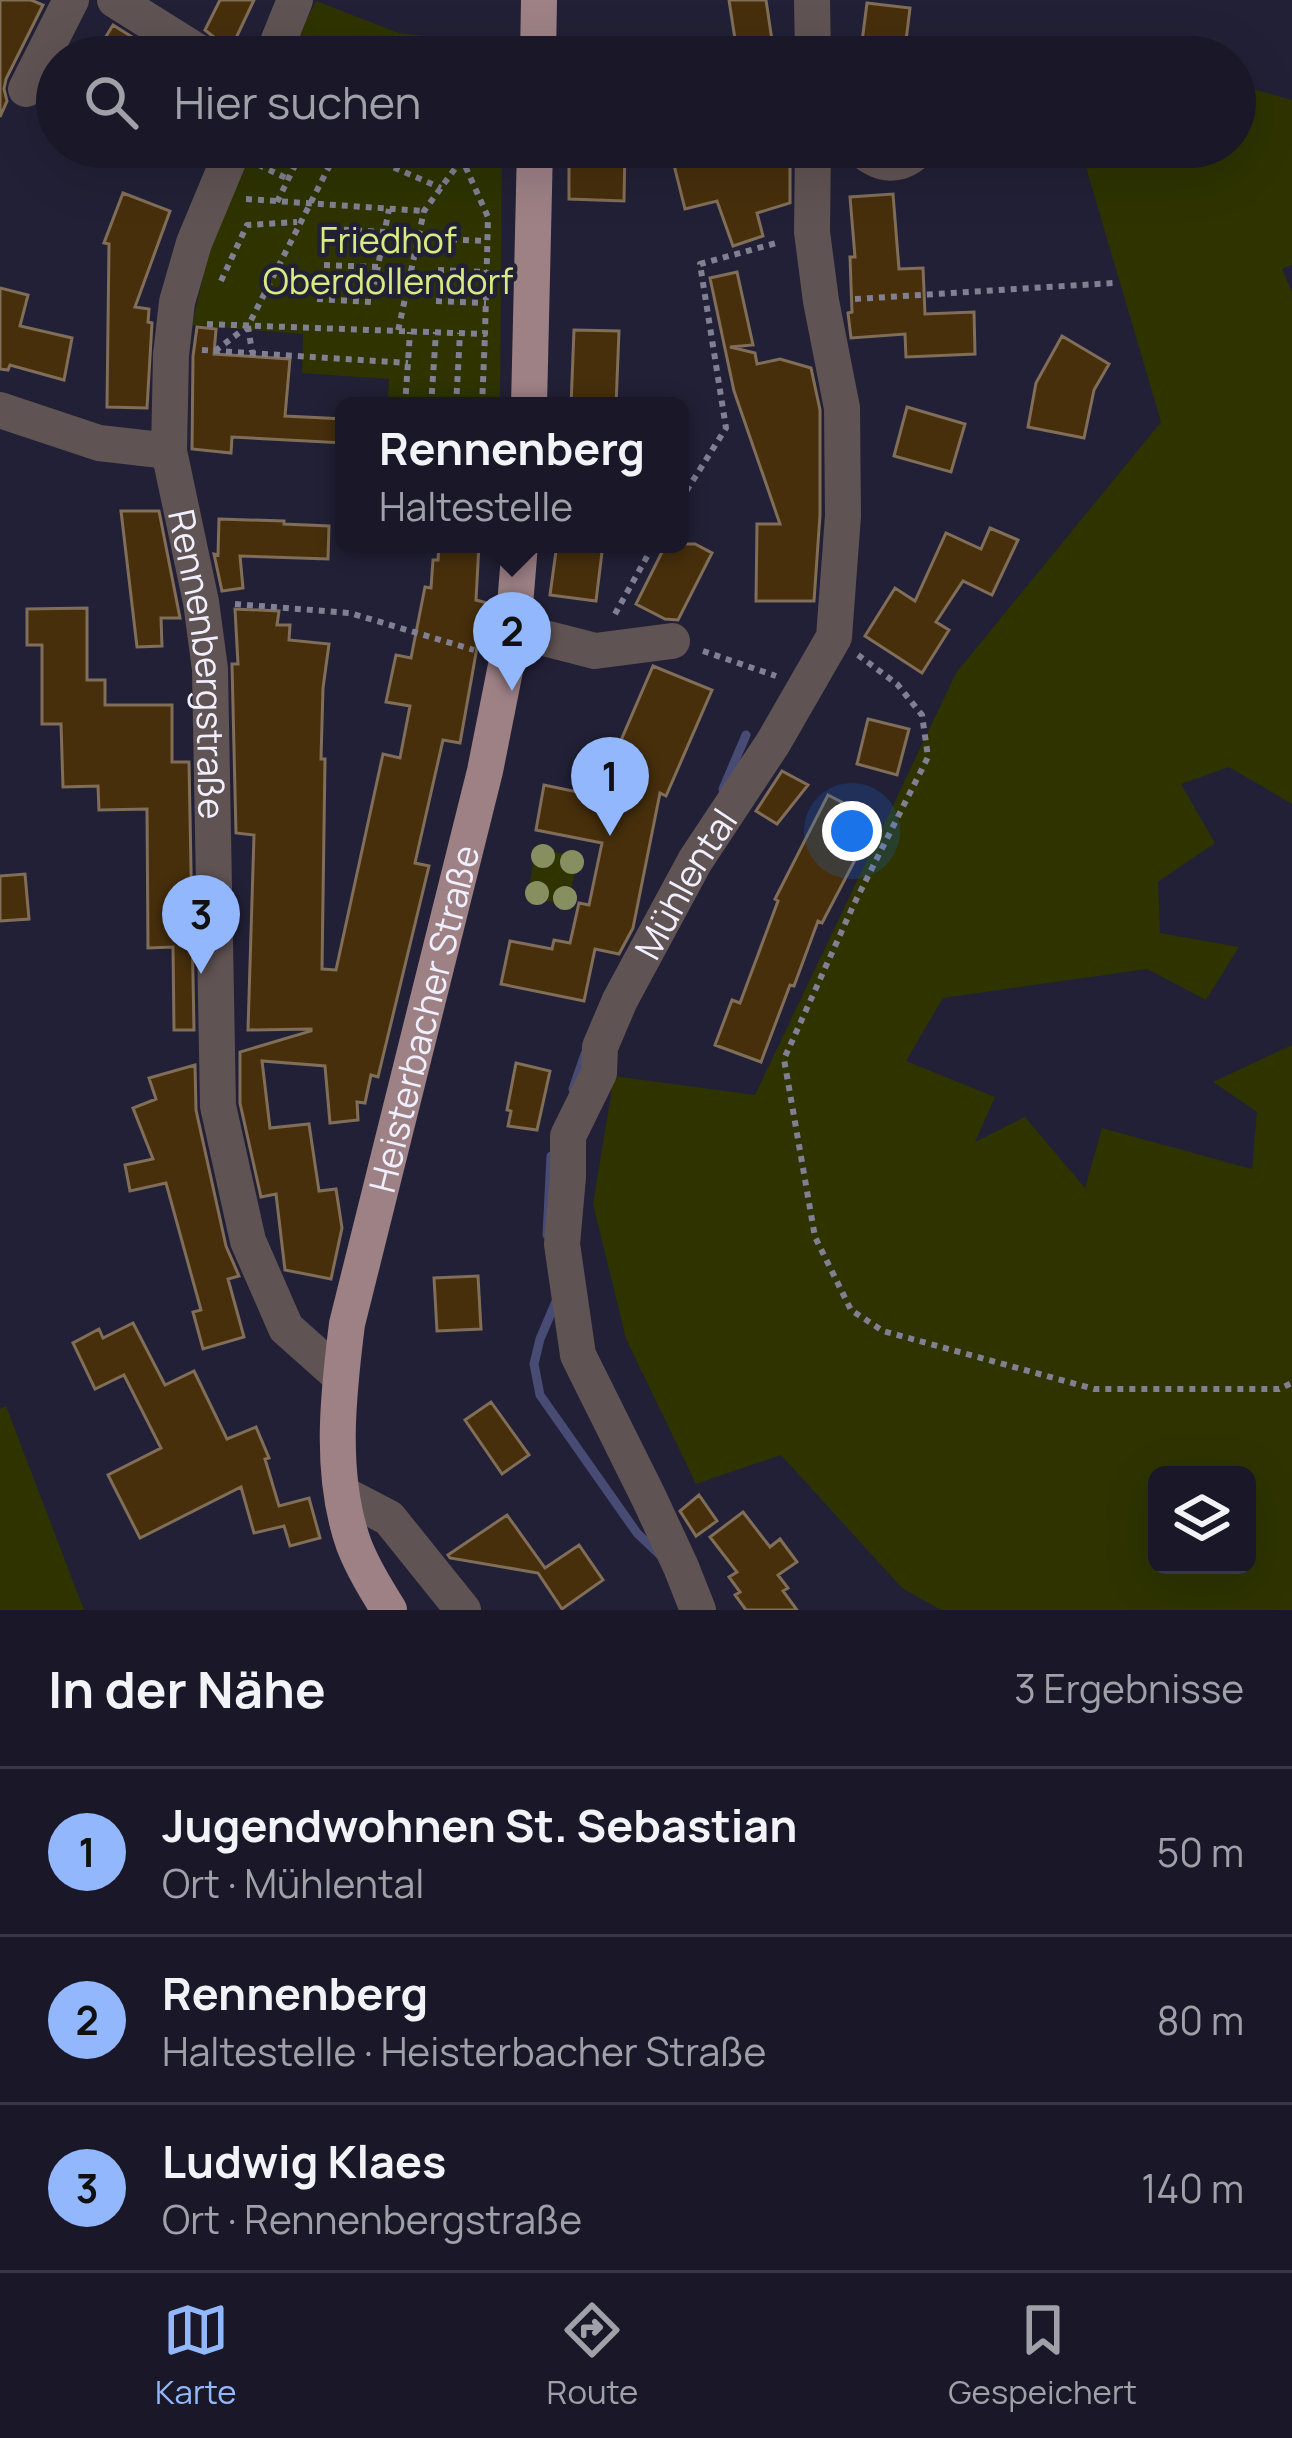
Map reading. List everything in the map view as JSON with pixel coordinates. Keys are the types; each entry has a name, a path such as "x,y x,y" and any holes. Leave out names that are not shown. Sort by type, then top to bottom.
{"main road":[{"path":"538,36 539,0"},
{"path":"529,397 535,168"},
{"name":"Heisterbacher Straße","path":"389,1610 353,1542 343,1494 338,1435 347,1324 485,771 510,644 519,553"}],"street":[{"path":"53,36 71,0"},
{"path":"115,0 172,36"},
{"path":"281,36 296,0"},
{"path":"812,0 813,36"},
{"path":"26,89 36,69"},
{"name":"Rennenbergstraße","path":"225,168 194,243 177,302 169,452 210,669 218,1106 248,1241 286,1328 341,1377"},
{"name":"Mühlental","path":"698,1610 578,1355 562,1244 568,1136 599,1072 600,1047 620,1000 694,861 834,637 843,516 842,408 812,232 813,168"},
{"path":"0,410 99,443 169,452"},
{"path":"510,644 595,651 671,641"},
{"path":"343,1494 388,1518 463,1610"}],"path":[{"path":"265,168 288,179"},
{"path":"277,202 294,168"},
{"path":"215,351 248,326 328,168"},
{"path":"395,168 441,188"},
{"path":"398,331 424,211 455,168"},
{"path":"466,168 488,217 482,397"},
{"path":"212,196 424,211"},
{"path":"317,299 371,302 388,209"},
{"path":"219,286 247,225 300,222"},
{"path":"332,229 385,232"},
{"path":"689,487 726,428 700,264 812,232"},
{"path":"439,239 488,241"},
{"path":"324,265 378,267"},
{"path":"438,270 487,272"},
{"path":"868,298 1113,283"},
{"path":"436,301 486,303"},
{"path":"203,324 485,334"},
{"path":"248,326 252,353"},
{"path":"406,397 410,331"},
{"path":"432,397 436,332"},
{"path":"456,397 460,333"},
{"path":"172,348 408,363"},
{"path":"595,651 649,553"},
{"path":"201,602 350,613 510,644"},
{"path":"834,637 897,684 922,715 928,757 784,1059 815,1237 851,1310 883,1331 1094,1388 1279,1389 1292,1383"},
{"path":"671,641 807,686"}],"green space":[{"path":"316,1 399,33 425,36 298,36"},
{"path":"1256,90 1292,100 1292,265 1282,269 1292,292 1292,804 1229,767 1181,784 1215,843 1158,882 1160,933 1239,947 1206,1000 1147,969 943,998 906,1061 995,1097 975,1142 1025,1117 1085,1188 1102,1128 1252,1169 1257,1112 1213,1082 1292,1045 1292,1610 941,1610 902,1588 781,1455 696,1484 626,1339 593,1204 614,1076 755,1095 956,673 1161,422 1086,168 1256,168"},
{"name":"Friedhof Oberdollendorf","path":"241,168 502,168 500,397 388,397 389,379 302,373 303,334 192,325 210,246"},
{"path":"536,848 578,857 568,905 527,897"},
{"path":"6,1406 84,1610 0,1610 0,1409"}],"building":[{"path":"0,0 43,5 6,79 7,101 0,117"},
{"path":"220,0 254,0 237,36 212,36 205,30"},
{"path":"729,0 766,0 771,36 735,36"},
{"path":"867,3 910,8 907,36 863,36"},
{"path":"113,25 131,36 106,36"},
{"path":"569,168 625,168 624,201 569,199"},
{"path":"675,168 790,168 790,203 757,213 763,236 733,246 717,201 685,209"},
{"path":"123,193 170,211 135,307 149,309 148,322 152,323 147,408 107,407 109,244 104,243"},
{"path":"893,194 899,269 923,268 925,314 974,312 975,354 906,357 905,334 851,338 850,257 855,257 850,197"},
{"path":"737,272 753,345 730,347 755,353 757,364 780,359 811,368 820,410 814,601 756,601 757,524 780,524 734,391 710,278"},
{"path":"0,288 28,295 20,326 72,338 64,380 10,365 8,370 0,369"},
{"path":"197,327 216,329 214,354 290,359 285,416 335,419 335,443 232,437 231,453 192,449"},
{"path":"574,330 619,331 616,397 571,397"},
{"path":"1062,336 1109,364 1094,390 1084,438 1028,427 1036,383"},
{"path":"907,407 965,424 951,472 894,456"},
{"path":"121,511 159,511 180,618 161,618 162,646 137,647"},
{"path":"219,519 329,526 328,559 240,556 243,588 222,591 214,554 218,555"},
{"path":"990,528 1018,540 992,595 963,581 936,622 949,630 922,673 865,636 895,588 915,601 946,533 981,549"},
{"path":"689,544 695,544 712,553 678,620 665,619 636,604 662,553 689,553"},
{"path":"438,553 479,553 476,600 491,604 482,644 478,642 460,743 443,740 415,863 429,866 378,1077 371,1075 365,1103 357,1102 358,1120 330,1123 325,1066 262,1061 270,1128 309,1124 319,1191 336,1189 342,1228 331,1279 285,1270 276,1194 261,1197 240,1103 240,1052 311,1029 248,1030 254,835 236,833 235,609 279,611 277,625 290,625 289,640 329,644 321,759 325,759 322,969 336,970 383,754 400,758 410,706 386,702 396,655 411,658 425,587 431,588 433,560 438,560"},
{"path":"556,553 602,553 596,601 550,595"},
{"path":"87,608 87,680 105,680 105,705 172,705 172,762 189,762 194,1030 174,1030 173,947 148,948 147,809 99,810 98,786 63,787 61,724 42,724 42,645 27,645 27,609"},
{"path":"653,666 712,690 666,796 660,793 633,928 619,954 595,949 584,1001 501,984 510,941 552,949 554,940 570,943 579,903 589,905 602,843 536,830 544,785 597,796"},
{"path":"868,719 909,729 897,775 857,764"},
{"path":"782,771 808,785 777,824 756,811"},
{"path":"828,795 876,820 822,923 818,921 761,1062 715,1045 732,1000 740,1003 775,899"},
{"path":"25,874 29,919 0,921 0,876"},
{"path":"516,1063 550,1071 537,1130 508,1126"},
{"path":"195,1065 196,1110 226,1246 239,1276 228,1279 244,1337 203,1349 193,1312 201,1310 166,1183 130,1191 125,1165 153,1159 133,1108 156,1099 149,1078"},
{"path":"478,1276 481,1329 437,1331 434,1278"},
{"path":"133,1323 165,1385 194,1371 227,1439 256,1427 269,1458 265,1459 279,1506 309,1498 320,1538 290,1546 284,1526 254,1533 241,1487 140,1538 108,1475 161,1448 124,1375 95,1389 73,1343 99,1329 103,1338"},
{"path":"491,1402 529,1455 502,1474 465,1420"},
{"path":"699,1495 717,1521 696,1536 680,1511"},
{"path":"743,1512 770,1547 780,1539 797,1562 778,1575 797,1610 746,1610 735,1595 740,1592 729,1577 737,1572 710,1537"},
{"path":"507,1515 545,1568 579,1545 603,1580 562,1609 538,1573 450,1558"}],"waterway":[{"path":"723,789 746,735"},
{"path":"573,1089 585,1054"},
{"path":"547,1235 551,1156"},
{"path":"557,1299 534,1364 540,1395 637,1533 660,1555"}],"place":[{"name":"Rennenberg","path":"512,691"},
{"name":"Jugendwohnen St. Sebastian","path":"610,836"},
{"name":"Ludwig Klaes","path":"201,974"}]}
